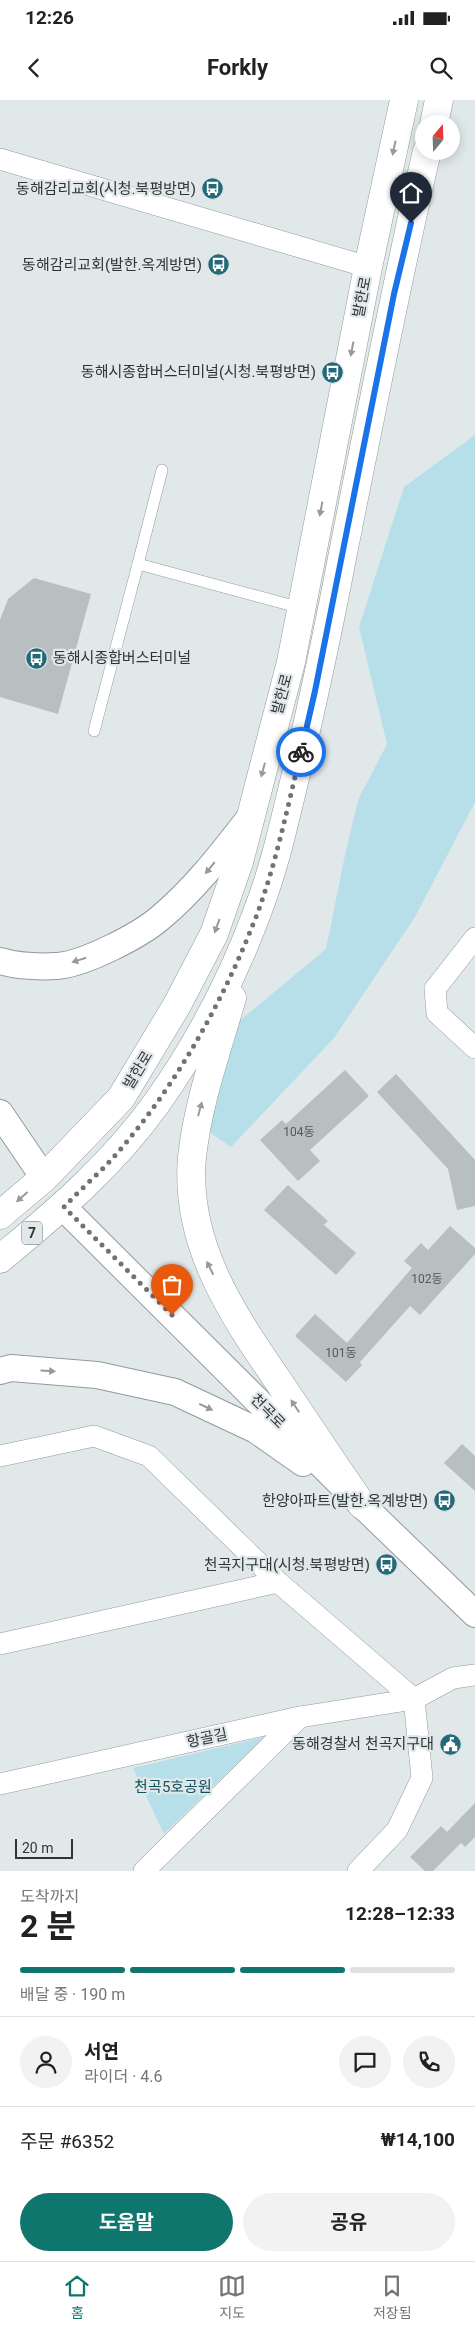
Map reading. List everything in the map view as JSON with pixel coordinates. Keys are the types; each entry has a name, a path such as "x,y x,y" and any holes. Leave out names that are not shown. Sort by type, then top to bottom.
{"main road":[{"name":"발한로","path":"0,1215 44,1178 121,1098 177,1005 214,934 239,862 291,662 368,267 404,100"},
{"path":"436,115 439,100"},
{"name":"7","path":"0,1259 64,1207 112,1159 155,1105 194,1045 227,984 259,908 283,826 315,691 398,276 425,160"},
{"path":"368,267 398,276"},
{"path":"259,908 198,1115 192,1158 194,1208 206,1258 235,1318 362,1504"},
{"path":"44,1178 64,1207"}],"street":[{"path":"0,159 368,267"},
{"path":"0,961 12,964 58,966 108,950 159,919 204,876 251,816"},
{"path":"475,938 435,989 437,1012 475,1048"},
{"path":"0,1112 44,1178"},
{"name":"천곡로","path":"64,1207 475,1614"},
{"path":"0,1371 11,1368 97,1375 175,1392 256,1430 362,1504"},
{"path":"0,1456 94,1436 149,1456 278,1582 414,1699 422,1778 396,1830 358,1871"},
{"path":"0,1644 278,1582"},
{"name":"항골길","path":"0,1784 300,1718 414,1699 453,1678 475,1675"},
{"path":"144,1871 300,1718"}],"lane":[{"path":"94,731 162,470"},
{"path":"138,564 301,608"}],"green space":[{"path":"475,435 475,802 415,917 334,1038 231,1147 186,1116 237,1023 326,949 358,800 387,744 359,627 404,487"},
{"name":"천곡5호공원","path":"264,1737 164,1834 133,1768"}],"building":[{"name":"동해시종합버스터미널","path":"34,578 91,594 58,714 0,697 0,620 8,599"},
{"path":"345,1070 369,1096 310,1150 320,1161 298,1181 260,1140 282,1120 286,1124"},
{"path":"396,1074 475,1160 475,1206 457,1210 448,1169 377,1092"},
{"path":"288,1185 328,1221 324,1225 356,1253 336,1275 264,1210"},
{"path":"450,1226 475,1248 475,1254 420,1315 410,1306 360,1362 362,1365 346,1382 295,1336 315,1314 347,1343 412,1268 404,1261 421,1243 428,1250"},
{"path":"462,1444 475,1456 475,1491 444,1463"},
{"path":"475,1803 475,1837 465,1847 461,1843 433,1871 425,1871 410,1857 441,1826 447,1832"}],"way so far":[{"path":"172,1315 64,1207 112,1159 155,1105 194,1045 227,984 259,908 283,826 301,752"}],"place":[{"name":"동해감리교회(시청.북평방면)","path":"212,189"},
{"name":"동해감리교회(발한.옥계방면)","path":"218,265"},
{"name":"동해시종합버스터미널(시청.북평방면)","path":"332,372"},
{"name":"동해시종합버스터미널","path":"37,658"},
{"name":"한양아파트(발한.옥계방면)","path":"444,1501"},
{"name":"천곡지구대(시청.북평방면)","path":"386,1565"},
{"name":"동해경찰서 천곡지구대","path":"450,1744"}],"route":[{"path":"301,752 335,594 394,294 411,223"}]}
